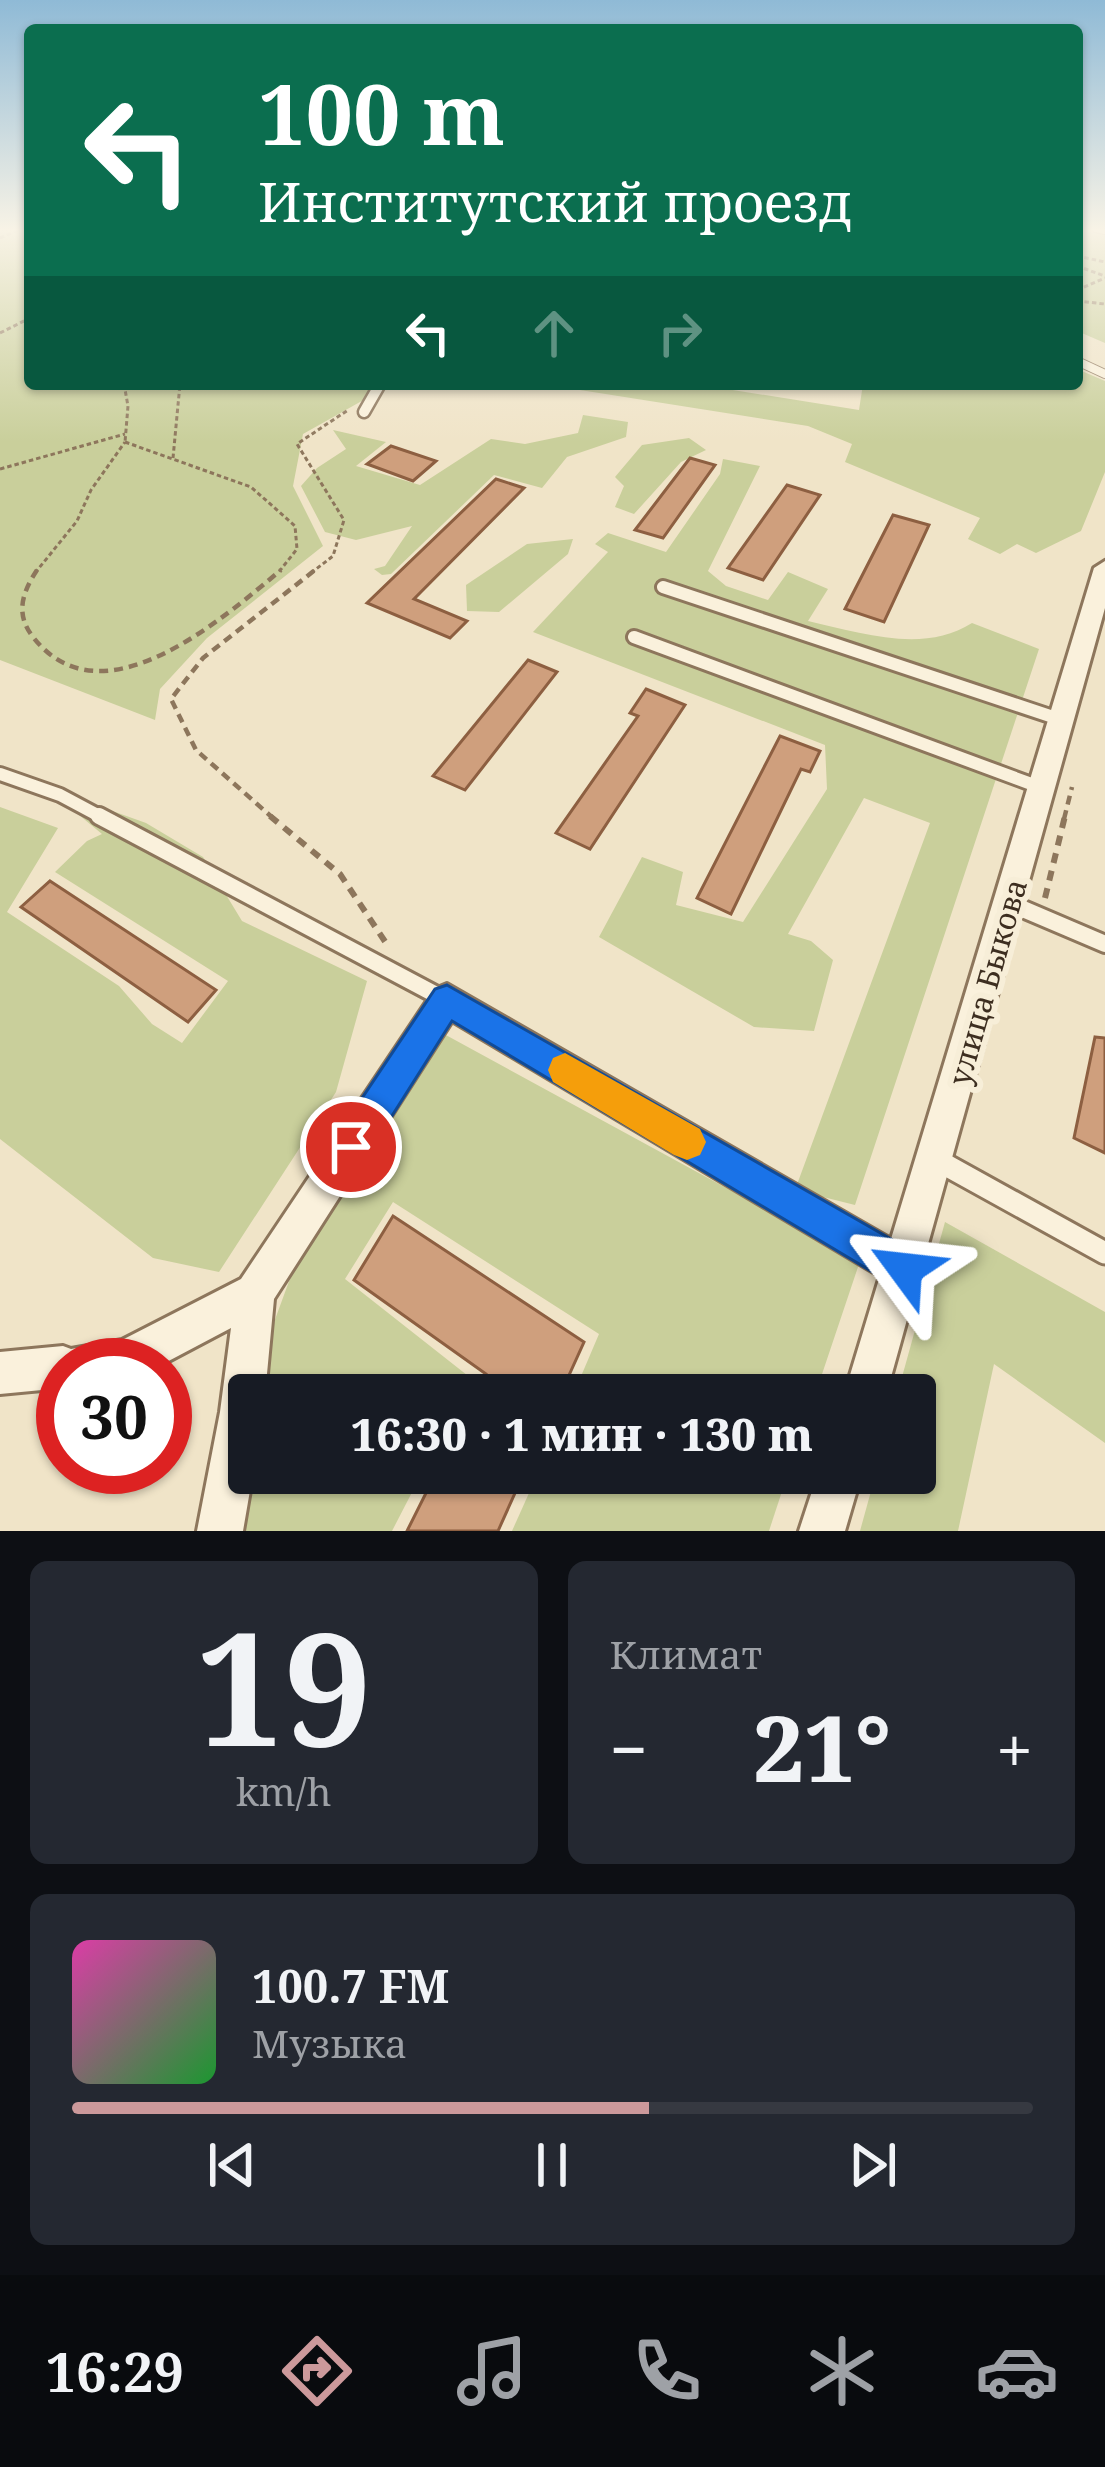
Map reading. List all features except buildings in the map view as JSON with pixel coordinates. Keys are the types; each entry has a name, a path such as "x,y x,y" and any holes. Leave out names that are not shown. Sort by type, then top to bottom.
{"street":[{"name":"улица Быкова","path":"872,1374 1045,789 1105,568"},
{"path":"220,1531 242,1412 255,1294 447,1000 905,1269"},
{"path":"170,1338 255,1294"},
{"path":"0,1373 36,1370"},
{"path":"822,1531 833,1494"}],"lane":[{"path":"364,412 376,390"},
{"path":"663,587 1063,721"},
{"path":"634,637 1045,789"},
{"path":"0,774 59,795 447,1000"},
{"path":"1009,903 1105,944"},
{"path":"935,1159 1105,1252"}],"path":[{"path":"125,390 125,442 77,521 50,550 22,593 22,616 30,634 52,658 86,670 129,668 200,636 284,568 297,549 295,526 251,487 125,442"},
{"path":"173,459 172,438 185,413 181,390"},
{"path":"376,390 297,444 344,520 333,556 203,658 171,699 178,730 198,755 333,867 396,956"},
{"path":"0,469 125,434"}],"green space":[{"path":"0,299 24,299 24,390 381,390 303,434 293,486 323,546 207,638 160,689 155,720 0,660"},
{"path":"1083,299 1105,299 1105,343 1083,334"},
{"path":"1083,372 1105,381 1105,472 1081,531 1036,553 1017,544 1000,554 968,539 980,518 845,462 852,444 808,426 580,390 733,390 859,410 862,390 1083,390"},
{"path":"583,415 628,422 626,437 567,457 542,488 494,475 391,574 374,569 385,566 412,526 356,540 325,532 301,486 317,468 346,449 333,430 386,442 356,466 420,485 491,439 525,444 578,433"},
{"path":"689,438 706,450 681,462 634,514 615,507 624,486 615,477 642,445"},
{"path":"723,459 760,466 708,571 726,586 768,600 788,572 828,589 808,621 913,639 953,632 972,623 1039,649 855,1205 795,1190 930,823 864,798 788,934 811,941 833,960 814,1031 754,1027 599,937 642,857 683,872 676,905 743,922 827,789 825,745 533,632 608,552 595,544 608,533 666,552 720,474"},
{"path":"573,539 568,554 499,612 467,611 466,585 527,544"},
{"path":"76,798 146,823 203,857 242,921 367,981 336,1092 219,1272 153,1258 0,1139 0,807 58,828 7,912 119,986 152,1024 182,1043 228,981 55,872 87,841 102,834 61,800"},
{"path":"433,1028 860,1261 822,1374 582,1374 599,1334 393,1202 345,1279 466,1374 263,1374 269,1336 303,1243 361,1165"},
{"path":"945,1222 1105,1312 1105,1443 994,1364 958,1531 860,1531 870,1494 936,1494 936,1374 903,1374"},
{"path":"242,1494 411,1494 392,1531 236,1531"},
{"path":"529,1494 781,1494 769,1531 512,1531"}],"slow traffic":[{"path":"565,1070 687,1142"}],"route":[{"path":"351,1147 447,1000 905,1269"}]}
